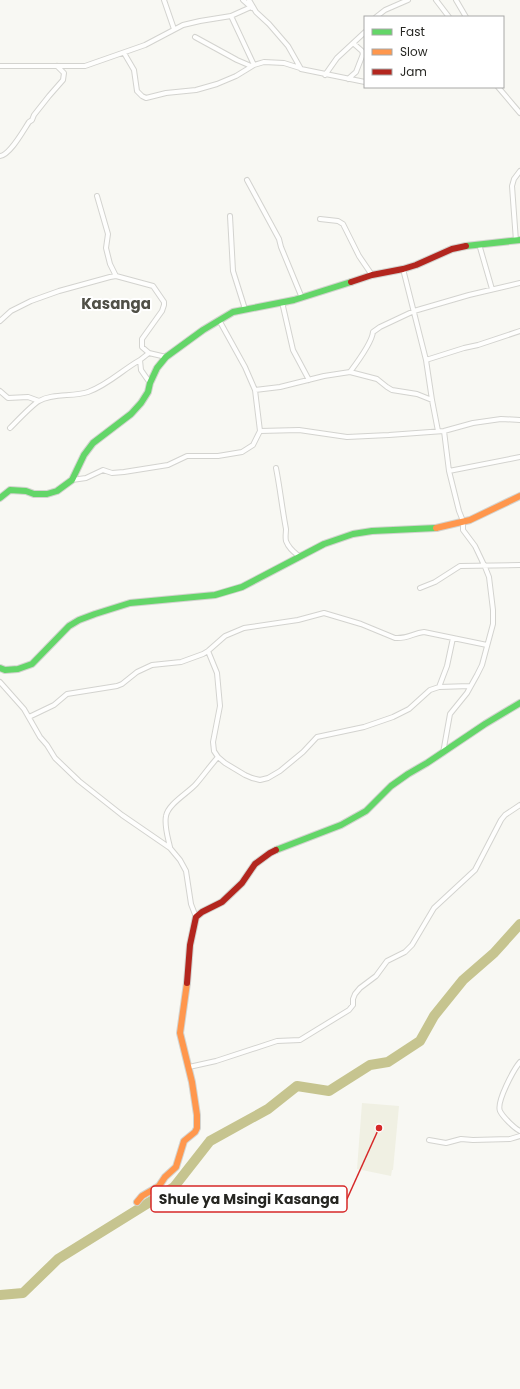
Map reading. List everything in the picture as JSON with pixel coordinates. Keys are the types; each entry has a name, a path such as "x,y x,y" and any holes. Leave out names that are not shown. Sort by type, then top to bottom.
{"street":[{"path":"164,0 174,29"},
{"path":"243,0 279,35 292,51 300,68"},
{"path":"249,0 256,12"},
{"path":"377,16 383,11 408,0"},
{"path":"436,0 448,16"},
{"path":"456,0 465,16"},
{"path":"0,66 85,66 153,42 174,29 192,22 231,16 251,7"},
{"path":"231,16 253,65"},
{"path":"324,74 337,58 364,33"},
{"path":"195,37 237,60 253,65"},
{"path":"348,79 356,72 363,54 354,43"},
{"path":"124,53 134,70 137,91 146,98 166,93 196,90 217,84 236,76 253,65 264,62 273,62 364,82"},
{"path":"0,156 3,156 8,152 32,120 34,115 63,80 64,73 57,66"},
{"path":"499,88 520,113"},
{"path":"0,498 10,490 42,494 57,492 72,480 90,446 135,410 148,392 150,383 157,368 166,357 233,312 302,298 372,275 403,270 452,249 479,244 518,240 512,186 514,179 520,171"},
{"path":"247,180 279,239 302,298"},
{"path":"97,196 108,234 106,248 110,264 116,276"},
{"path":"230,216 233,271 245,310"},
{"path":"320,219 338,221 343,224 359,256 372,275"},
{"path":"479,244 492,289"},
{"path":"403,270 426,360 438,431"},
{"path":"0,321 11,311 31,301 74,287 116,276 153,286 164,302 162,311 142,339 142,347 149,353 166,357"},
{"path":"350,372 369,344 374,331 414,311 492,289 520,283"},
{"path":"282,302 294,350 309,380"},
{"path":"72,480 86,478 103,470 112,473 168,465 187,456 218,456 242,452 253,445 260,431 255,390 245,367 219,320"},
{"path":"426,360 520,332"},
{"path":"10,428 39,401 57,396 87,392 112,379 149,353"},
{"path":"140,360 141,370 150,383"},
{"path":"255,390 280,388 324,376 350,372 377,379 387,388 392,390 417,394 432,400"},
{"path":"0,391 8,398 28,397 39,401"},
{"path":"260,431 299,430 347,436 389,435 444,431 480,422 501,419 520,420"},
{"path":"443,753 450,714 467,693 477,675 488,645 493,610 489,577 475,546 463,530 463,521 450,471 444,431"},
{"path":"450,471 520,457"},
{"path":"276,468 281,492 281,504 286,533 285,539 290,549 300,557"},
{"path":"0,668 5,670 18,669 32,664 69,626 79,620 130,603 215,595 242,588 324,544 353,534 372,531 436,528 470,520 520,496"},
{"path":"420,588 435,582 460,566 485,567 520,565"},
{"path":"29,717 54,705 67,694 117,686 122,684 137,672 152,665 181,662 194,658 208,651 225,636 244,628 298,620 324,613 361,624 395,638 411,637 419,632 424,632 488,645"},
{"path":"439,687 447,666 453,638"},
{"path":"208,651 217,673 219,684 220,706 213,747 218,757 252,778 260,780 280,772 303,752 317,737 364,727 393,717 409,709 430,690 439,687 470,686"},
{"path":"0,682 29,717 40,737 55,758 79,781 122,815 170,848 180,860 186,871 191,904 196,917"},
{"path":"137,1202 142,1196 160,1186 165,1177 176,1167 184,1141 195,1132 197,1128 196,1109 189,1067 180,1033 188,979 190,945 196,917 202,912 222,902 242,883 255,864 270,853 341,825 366,811 391,786 408,774 520,703"},
{"path":"170,848 167,834 166,816 168,810 195,786 218,757"},
{"path":"189,1067 216,1061 277,1041 300,1040 349,1010 353,1005 355,994 360,988 376,976 387,961 405,952 412,945 434,908 475,870 501,820 505,815 520,805"},
{"path":"520,1062 507,1085 499,1107 501,1113 520,1131"},
{"path":"429,1140 446,1143 461,1139 510,1139 520,1136"}],"shaded area":[{"path":"362,1103 399,1106 393,1170 391,1176 357,1169"}],"waterway":[{"path":"0,1295 23,1293 58,1259 174,1187 210,1141 268,1109 297,1086 329,1091 370,1065 388,1062 420,1041 434,1016 463,980 494,953 520,924"}],"traffic: fast":[{"path":"466,246 520,240"},
{"path":"0,498 10,490 26,491 34,494 47,494 57,491 72,480 84,455 93,443 131,414 141,403 148,392 150,383 157,368 166,357 203,330 233,312 294,300 351,282"},
{"path":"0,668 5,670 18,669 32,664 69,626 79,620 95,614 130,603 215,595 242,587 324,544 353,534 372,531 436,528"},
{"path":"276,850 341,825 366,811 391,786 408,774 520,703"}],"traffic: slow":[{"path":"436,528 470,520 520,496"},
{"path":"137,1202 142,1196 159,1186 165,1177 176,1167 184,1141 195,1132 197,1128 197,1115 192,1082 180,1033 187,983"}],"traffic: jam":[{"path":"351,282 372,275 416,265 452,249 466,246"},
{"path":"187,983 190,945 196,917 202,912 222,902 242,883 255,864 276,850"}],"place":[{"name":"Shule ya Msingi Kasanga","path":"379,1128"}],"district":[{"name":"Kasanga","path":"116,304"}]}
